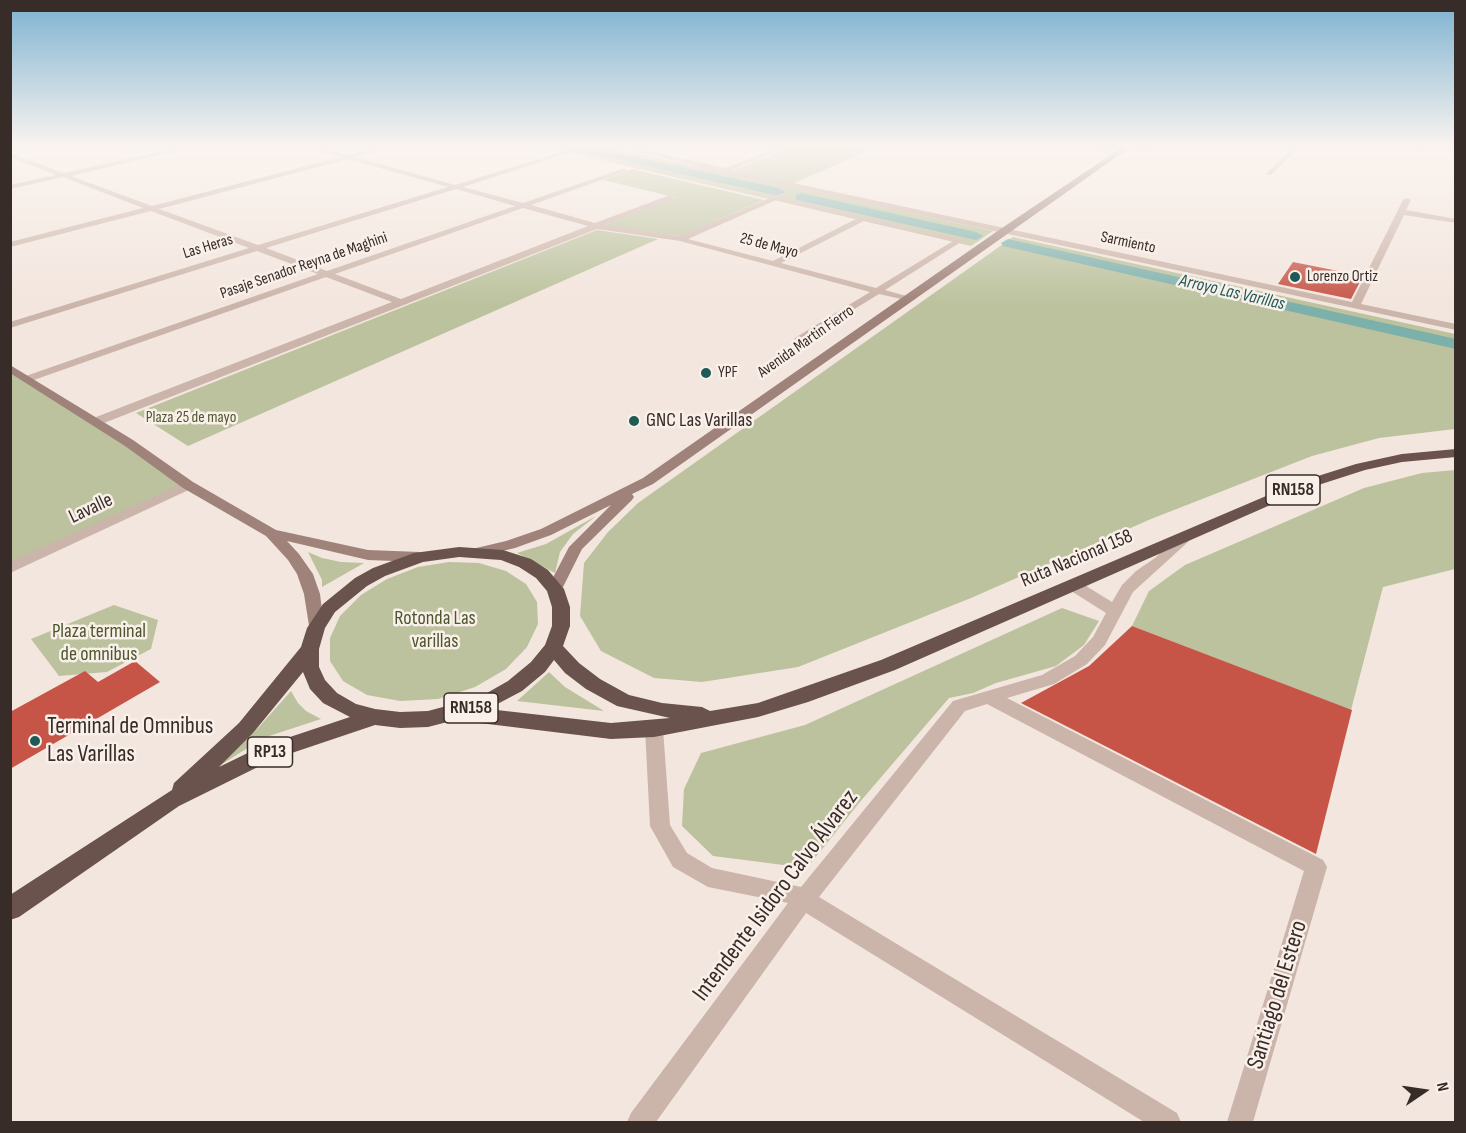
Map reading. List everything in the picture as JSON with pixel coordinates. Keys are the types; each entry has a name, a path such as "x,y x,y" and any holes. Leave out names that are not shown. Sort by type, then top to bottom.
{"highway":[{"name":"Ruta Nacional 158","path":"456,713 610,732 654,729 758,710 888,665 1184,539 1304,485 1361,467 1402,458 1455,453"},
{"name":"RN158","path":"477,552 503,555 525,563 542,574 555,589 561,607 561,626 553,647 537,667 515,686 487,702 456,713 418,719 375,717 350,710 330,698 317,684 310,667 309,649 316,628 329,608 361,582 400,563 420,557 477,552"},
{"name":"Ruta Nacional 158","path":"553,647 573,668 593,684 624,701 662,710 717,717"},
{"name":"RP13","path":"171,800 246,728 280,689 309,649"},
{"name":"RP13","path":"10,909 171,800 267,753 375,717"}],"main road":[{"name":"Avenida Martin Fierro","path":"477,552 510,545 546,532 636,488 1051,199"},
{"name":"RN158","path":"10,368 188,485 271,533 294,557 305,574 312,594 316,628"},
{"name":"Avenida Martin Fierro","path":"555,589 576,547 636,488"},
{"name":"RN158","path":"271,533 369,555 420,557"}],"street":[{"path":"127,199 400,302"},
{"path":"10,245 187,199"},
{"name":"Las Heras","path":"10,325 419,199"},
{"name":"25 de Mayo","path":"500,199 596,226 681,239 907,299"},
{"name":"Pasaje Senador Reyna de Maghini","path":"27,379 546,199"},
{"path":"95,422 665,199"},
{"path":"681,239 773,199"},
{"path":"779,199 960,240 799,340"},
{"name":"Sarmiento","path":"849,199 1455,327"},
{"path":"1355,306 1407,200"},
{"path":"1401,212 1455,221"},
{"path":"775,263 863,218"},
{"name":"Lavalle","path":"10,568 188,485"},
{"path":"989,697 1048,680 1081,660 1099,641 1127,589 1141,574 1160,561 1184,539"},
{"path":"1073,585 1114,611"},
{"name":"Intendente Isidoro Calvo Álvarez","path":"640,1122 803,900 959,706 989,697"},
{"name":"Santiago del Estero","path":"989,697 1316,867 1240,1122"},
{"path":"654,729 660,826 680,860 708,877 794,894 1168,1122"}],"green space":[{"path":"669,199 764,200 680,236 603,226"},
{"path":"768,199 845,199 993,231 971,246"},
{"name":"Plaza 25 de mayo","path":"597,230 658,239 188,446 136,413"},
{"path":"1013,237 1455,334 1455,429 1379,438 1312,456 1151,519 971,598 798,667 702,682 654,678 601,651 580,616 584,563 608,532 638,503"},
{"path":"10,368 188,485 11,569"},
{"path":"1455,470 1455,569 1383,587 1351,710 1132,626 1149,591 1185,565 1364,488 1422,473"},
{"path":"596,516 573,534 560,552 555,573 517,553 546,544"},
{"path":"308,552 341,562 364,563 322,587 322,580"},
{"name":"Rotonda Las varillas","path":"449,562 479,563 506,571 526,584 537,602 538,624 527,647 506,669 475,687 438,699 400,701 367,695 343,681 330,661 330,638 340,616 361,595 387,579 418,567"},
{"name":"Plaza terminal de omnibus","path":"114,605 158,620 151,649 107,672 59,676 31,639"},
{"path":"1062,608 1099,621 1084,645 1056,666 996,683 973,693 949,698 807,868 713,856 682,826 684,789 701,753 805,725"},
{"path":"549,672 565,687 604,711 517,701"},
{"path":"291,691 306,711 321,719 263,738 213,770 258,728"}],"building":[{"path":"1293,262 1363,276 1351,299 1278,284"},
{"path":"1132,626 1352,710 1316,854 1021,703 1089,666"},
{"name":"Terminal de Omnibus Las Varillas","path":"135,661 160,682 10,769 10,712 85,671 98,682"}],"waterway":[{"path":"809,199 976,236"},
{"name":"Arroyo Las Varillas","path":"1008,243 1456,344"}],"place":[{"name":"Lorenzo Ortiz","path":"1295,277"},
{"name":"YPF","path":"706,373"},
{"name":"GNC Las Varillas","path":"634,421"},
{"name":"Terminal de Omnibus Las Varillas","path":"35,741"}]}
